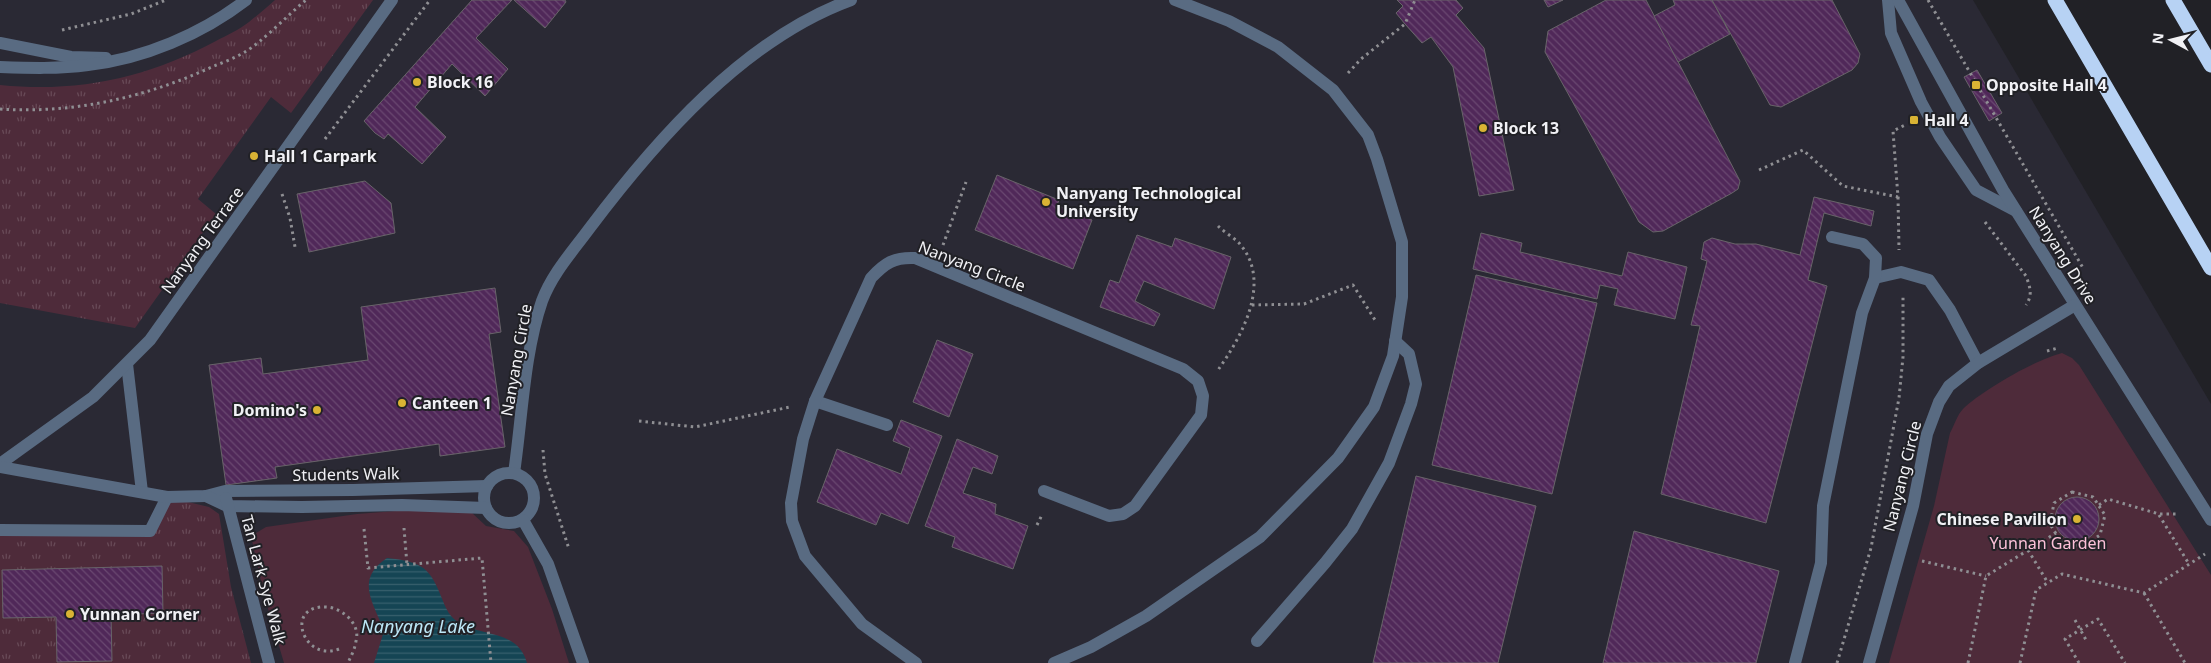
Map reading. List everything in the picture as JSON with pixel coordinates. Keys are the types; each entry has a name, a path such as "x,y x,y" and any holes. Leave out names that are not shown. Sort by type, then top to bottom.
{"highway":[{"path":"2055,0 2211,268"},
{"path":"2173,0 2211,65"},
{"path":"2178,0 2211,56"}],"street":[{"path":"0,67 52,68 90,65 121,58 159,47 194,32 216,21 246,0"},
{"name":"Nanyang Terrace","path":"0,465 93,397 150,340 392,0"},
{"name":"Nanyang Circle","path":"514,473 534,332 542,301 555,275 607,204 669,133 727,76 785,32 851,0"},
{"path":"1054,663 1092,647 1146,616 1260,537 1338,458 1374,407 1392,356 1395,341 1402,298 1402,242 1368,135 1333,90 1278,47 1229,21 1175,0"},
{"path":"1888,0 1891,33 1920,102 1940,137 1976,190 2016,211"},
{"name":"Nanyang Drive","path":"1898,0 2016,211 2211,520"},
{"path":"0,43 70,57 121,58"},
{"path":"1795,663 1821,563 1823,506 1862,313 1875,278 1876,258 1863,244 1832,236"},
{"name":"Nanyang Circle","path":"916,663 862,624 805,556 792,521 791,503 803,439 815,401 871,278 884,263 900,257 915,258 1183,369 1198,381"},
{"path":"1875,278 1901,272 1929,280 1950,310 1978,363"},
{"name":"Nanyang Circle","path":"1869,663 1913,506 1927,434 1939,402 1949,386 1978,363 2075,305"},
{"path":"1257,641 1352,529 1389,463 1411,404 1416,384 1409,354 1395,341"},
{"path":"127,364 142,492"},
{"path":"1044,491 1109,516 1123,514 1135,506 1201,415 1203,396 1198,381"},
{"path":"815,401 887,425"},
{"name":"Students Walk","path":"0,465 167,497 206,496 225,491 487,486"},
{"path":"514,473 528,482 535,498 529,514 523,520 513,523 501,522 492,517 486,508 484,497 487,486 499,476 514,473"},
{"name":"Tan Lark Sye Walk","path":"225,491 226,506 269,663"},
{"name":"Students Walk","path":"206,496 226,506 402,505 486,508"},
{"path":"0,530 150,531 167,497"},
{"path":"523,520 548,564 582,663"}],"path":[{"path":"56,31 131,14 166,0"},
{"path":"0,110 21,111 81,106 150,92 186,79 246,52 306,0"},
{"path":"319,146 430,0"},
{"path":"1360,59 1405,24 1415,0"},
{"path":"1928,0 2059,230 2085,272"},
{"path":"1837,663 1871,548 1899,398 1904,317 1894,131 1914,120"},
{"path":"1759,170 1803,150 1843,186 1898,197"},
{"path":"935,267 966,182"},
{"path":"276,199 281,192 290,218 294,247"},
{"path":"1981,216 2026,276 2030,286 2031,298 2026,306"},
{"path":"1198,381 1219,370 1246,321 1252,305 1255,283 1250,262 1239,244 1218,226"},
{"path":"1900,252 1907,250"},
{"path":"1252,305 1304,304 1353,285 1376,322"},
{"path":"2042,352 2058,348"},
{"path":"639,421 695,427 815,401"},
{"path":"542,445 545,474 570,551"},
{"path":"2072,492 2093,496 2105,514 2100,535 2082,546 2061,542 2056,533 2050,524 2054,503 2072,492"},
{"path":"2099,505 2108,499 2159,514 2178,514"},
{"path":"2159,514 2189,564"},
{"path":"403,520 407,565"},
{"path":"364,523 368,568 482,558 491,663"},
{"path":"1926,562 1986,576 2056,533"},
{"path":"2028,550 2048,583"},
{"path":"2020,663 2036,590 2062,574 2144,593 2205,554"},
{"path":"1968,663 1986,576"},
{"path":"2144,593 2184,661 2177,663"},
{"path":"305,644 301,629 303,618 312,610 322,607 338,609 347,616 355,629 357,639 348,663"},
{"path":"2079,663 2065,639 2098,619 2124,663"},
{"path":"2075,620 2086,640"},
{"path":"332,656 339,649"}],"shaded area":[{"name":"Nanyang Technological University","path":"0,0 1973,0 2211,404 2211,663 0,663"}],"green space":[{"path":"275,0 373,0 291,113 271,97 198,199 216,214 135,328 0,303 0,85 57,87 84,84 111,80 164,65 241,28"},
{"name":"Yunnan Garden","path":"2062,353 2072,358 2079,365 2211,575 2211,663 1889,663 1934,506 1950,433 1959,414 1972,401 2010,376"},
{"path":"167,497 209,507 219,514 231,587 251,663 0,663 0,530 150,531"},
{"path":"434,508 470,511 486,526 514,531 528,547 552,609 569,663 284,663 264,595 251,536 266,527 357,514"}],"water":[{"name":"Nanyang Lake","path":"387,558 417,564 424,568 434,580 445,607 453,618 468,627 508,639 516,644 527,663 374,663 384,631 369,592 369,583 371,575 377,566"}],"building":[{"name":"Block 16","path":"472,0 512,0 476,38 508,69 485,96 452,64 415,107 446,137 422,164 388,134 384,139 375,133 364,121"},
{"path":"514,0 565,0 566,2 545,28"},
{"name":"Block 13","path":"1397,0 1456,0 1463,8 1456,15 1484,48 1514,190 1479,196 1453,67 1431,37 1422,43 1405,24 1396,13 1403,6"},
{"path":"1544,0 1563,0 1548,7"},
{"path":"1606,0 1646,0 1740,181 1738,189 1732,193 1663,231 1653,232 1639,222 1545,52 1548,31"},
{"path":"1673,0 1712,0 1730,34 1678,62 1654,16 1675,5"},
{"path":"1712,0 1832,0 1860,54 1858,63 1852,70 1781,107 1770,105"},
{"path":"1977,70 2002,113 1989,121 1964,77"},
{"path":"997,175 1059,200 1057,205 1092,220 1073,269 975,230"},
{"path":"365,181 391,203 395,233 309,252 297,194"},
{"path":"1814,197 1874,211 1871,226 1824,213 1808,280 1827,286 1766,523 1661,494 1700,326 1691,325 1707,261 1701,259 1704,242 1712,238 1735,244 1756,244 1800,255"},
{"path":"1481,233 1522,243 1520,252 1622,276 1628,252 1687,267 1675,319 1614,305 1618,289 1600,285 1597,299 1473,269"},
{"path":"1137,235 1172,247 1175,238 1231,257 1214,309 1144,281 1135,301 1160,314 1154,326 1100,307 1110,280 1119,283"},
{"path":"1476,275 1597,303 1552,494 1432,465"},
{"path":"495,288 501,332 489,334 505,447 440,456 439,444 275,467 277,478 226,485 209,365 261,358 263,374 368,360 361,307"},
{"path":"937,340 973,354 949,417 913,402"},
{"path":"901,420 942,436 908,524 881,513 876,525 817,502 837,449 901,474 910,448 893,441"},
{"path":"957,439 998,456 992,474 973,467 963,493 996,504 995,514 1028,526 1013,569 952,547 955,537 925,526"},
{"path":"1416,476 1536,506 1498,663 1373,663"},
{"name":"Chinese Pavilion","path":"2081,497 2093,503 2098,510 2098,528 2093,535 2086,540 2073,541 2061,535 2056,528 2055,515 2061,503 2068,498"},
{"path":"1634,531 1779,571 1756,663 1603,663"},
{"name":"Yunnan Corner","path":"162,566 163,613 111,615 112,661 57,662 56,617 3,618 2,570"}],"place":[{"name":"Block 16","path":"417,82"},
{"name":"Opposite Hall 4","path":"1976,85"},
{"name":"Hall 4","path":"1914,120"},
{"name":"Block 13","path":"1483,128"},
{"name":"Hall 1 Carpark","path":"254,156"},
{"name":"Nanyang Technological University","path":"1046,202"},
{"name":"Canteen 1","path":"402,403"},
{"name":"Domino's","path":"317,410"},
{"name":"Chinese Pavilion","path":"2077,519"},
{"name":"Yunnan Corner","path":"70,614"}]}
